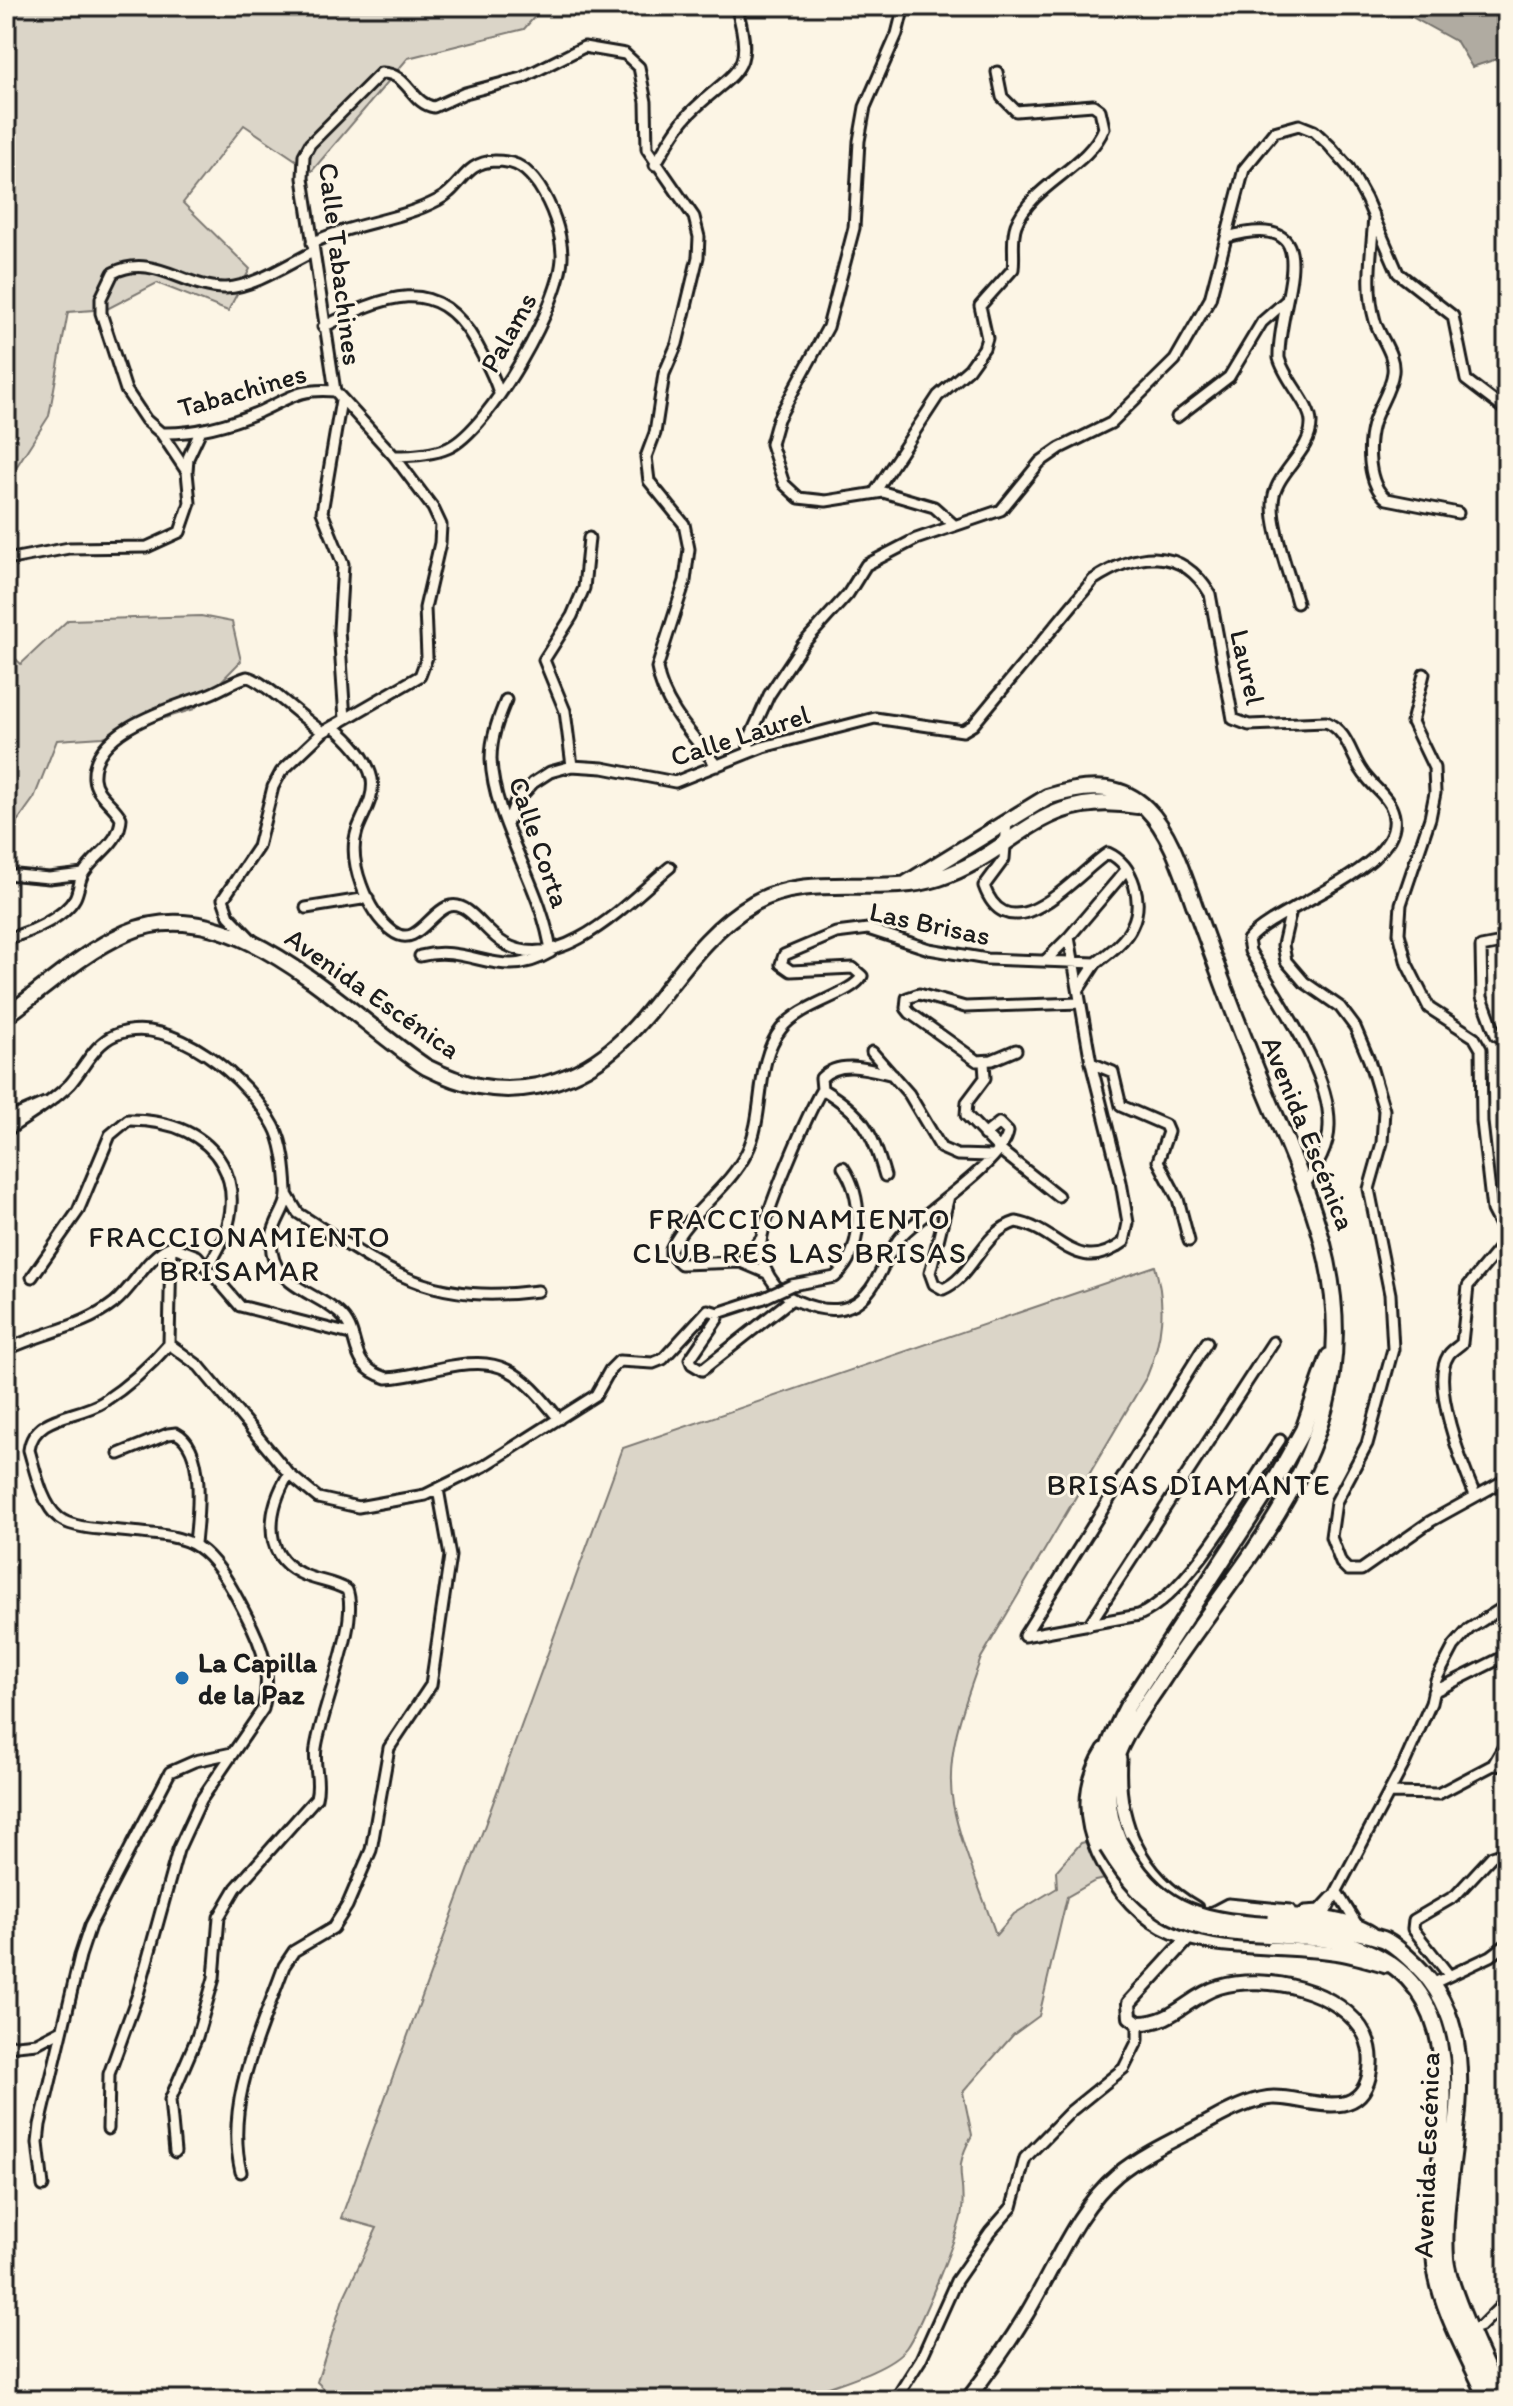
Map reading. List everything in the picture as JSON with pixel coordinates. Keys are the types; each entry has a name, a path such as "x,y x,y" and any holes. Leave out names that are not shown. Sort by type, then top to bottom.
{"main road":[{"name":"Avenida Escénica","path":"907,883 964,851 1026,807 1071,789 1123,793 1147,807 1164,831 1178,861 1228,1001 1306,1183 1333,1278 1332,1374 1315,1436 1287,1497 1114,1744"},
{"name":"Avenida Escénica","path":"6,1016 86,955 125,933 153,923 184,920 213,925 256,943 426,1067 456,1082 488,1089 524,1088 555,1082 589,1069 647,1015 722,926 775,893 806,888 907,883 953,872 1054,811 1081,803 1147,807"},
{"path":"1333,1349 1303,1430 1244,1530 1155,1663 1100,1766 1096,1803 1099,1826 1113,1844 1135,1887 1170,1915 1202,1929 1379,1938"},
{"path":"1230,1580 1244,1530 1287,1497"},
{"path":"967,2400 1007,2347 1095,2197 1119,2173 1236,2107 1270,2097 1324,2107 1353,2099 1367,2082 1371,2065 1364,2033 1347,2011 1307,1991 1256,1983 1219,1987 1163,2020 1138,2023 1130,2017 1129,2003 1211,1913"},
{"path":"1268,1930 1349,1945 1406,1977 1426,2000 1440,2037 1445,2077 1432,2230 1435,2269 1454,2323 1488,2400"},
{"name":"Avenida Escénica","path":"1379,1938 1391,1942 1434,1983 1454,2029 1460,2068 1445,2233 1446,2262 1501,2400"}],"street":[{"path":"655,165 689,114 741,68 745,38 736,6"},
{"path":"904,6 897,34 872,88 862,120 854,228 833,312 819,346 778,419 771,444 777,470 791,492 799,498 826,501 875,492 911,498 934,507 953,524"},
{"name":"Calle Tabachines","path":"345,719 339,630 343,564 324,522 322,499 338,395 323,327 303,178 304,155 318,134 381,73 398,76 421,102 434,107 465,93 522,78 563,54 584,47 625,54 634,59 645,84 645,139 655,165 694,217 699,237 685,313 664,374 655,433 646,457 649,481 684,524 689,549 685,581 657,668 659,680 681,721 717,766"},
{"path":"875,492 938,396 969,369 984,348 987,338 980,306 1013,269 1015,231 1024,212 1087,151 1104,128 1100,110 1093,105 1016,111 1002,97 997,72"},
{"path":"748,753 750,737 769,695 803,644 836,609 866,565 953,524 1001,510 1040,462 1060,448 1111,423 1164,373 1200,320 1227,237 1244,169 1261,143 1287,126 1299,125 1314,131 1349,168 1398,273 1453,316 1466,380 1504,409 1507,402"},
{"name":"Palams","path":"312,247 346,228 430,205 444,197 469,168 482,163 509,161 522,166 543,192 557,223 562,256 545,318 499,393 464,439 446,449 394,456"},
{"path":"1374,216 1370,259 1372,301 1376,322 1393,363 1393,374 1372,426 1374,481 1387,499 1458,513"},
{"path":"1227,237 1260,229 1286,238 1294,263 1279,358 1282,370 1310,414 1312,423 1274,495 1274,517 1297,603"},
{"path":"187,472 161,433 136,407 112,352 101,298 113,273 140,265 158,267 210,288 230,288 312,247"},
{"path":"323,327 397,297 429,297 457,315 468,329 491,369 499,393"},
{"path":"1177,417 1229,377 1262,322 1272,309 1287,300"},
{"name":"Tabachines","path":"161,433 201,430 257,413 299,391 338,395"},
{"path":"256,943 229,916 223,899 258,847 273,787 281,772 323,732 420,676 427,657 425,608 437,567 441,525 433,508 394,456 338,395"},
{"path":"6,560 69,548 147,547 170,540 180,532 188,516 187,472 191,449 201,430"},
{"path":"572,766 565,711 544,660 572,616 584,588 589,538"},
{"name":"Laurel","path":"963,731 981,716 1093,580 1113,567 1134,560 1156,558 1182,563 1199,576 1210,594 1233,719 1249,725 1326,722 1345,735 1353,761 1391,808 1395,819 1392,834 1380,853 1253,933 1247,945 1324,1090 1329,1114 1327,1142 1306,1183"},
{"path":"1424,674 1412,722 1436,778 1430,818 1401,904 1402,949 1429,1008 1474,1037 1481,1049 1482,1122 1492,1210 1507,1239 1468,1286 1462,1343 1447,1356 1444,1370 1453,1442 1475,1495"},
{"path":"6,939 44,923 68,907 76,896 83,874 114,840 121,826 119,814 96,788 95,766 111,745 145,716 208,695 236,680 253,677 297,715 323,732"},
{"name":"Calle Corta","path":"506,700 496,725 491,760 508,822 542,912 551,952"},
{"name":"Calle Laurel","path":"508,822 515,803 533,783 550,772 572,766 603,768 675,782 748,753 875,718 963,731"},
{"path":"333,726 358,751 372,782 372,796 355,845 357,870 368,898 383,922 401,935 418,932 444,906 452,904 469,912 503,943 519,950 551,952"},
{"path":"1007,821 1000,869 984,886 1005,911 1015,913 1045,905 1108,853 1126,870 1138,898 1132,928 1096,963 1079,989"},
{"path":"420,956 445,953 519,966 551,952 604,921 670,867"},
{"path":"1045,961 1126,870"},
{"path":"6,874 49,878 83,874"},
{"path":"306,908 368,898"},
{"path":"1291,909 1283,945 1286,961 1304,982 1340,1007 1355,1027 1384,1110 1382,1143 1369,1189 1390,1294 1393,1349 1367,1444 1336,1502 1331,1537 1341,1563 1348,1570 1361,1570 1475,1495 1507,1479"},
{"name":"Las Brisas","path":"767,1273 741,1262 681,1264 671,1255 671,1249 745,1155 758,1127 766,1059 772,1040 795,1014 850,987 862,976 853,968 791,971 781,964 784,955 853,929 883,932 929,949 987,959 1076,965 1096,963"},
{"path":"949,1196 930,1273 934,1284 943,1289 954,1283 996,1232 1016,1222 1081,1255 1100,1255 1124,1242 1128,1223 1121,1182 1091,1063 1069,937"},
{"path":"1507,942 1481,947 1480,982 1496,1035 1507,1039"},
{"path":"1016,1050 984,1062 969,1057 910,1013 906,1008 907,998 919,994 965,1007 1080,1003"},
{"path":"6,1131 48,1102 114,1035 136,1031 182,1041 201,1049 235,1076 274,1126 288,1196 298,1213 409,1281 468,1296 538,1291"},
{"path":"872,1052 909,1094 941,1148 957,1155 996,1153"},
{"path":"984,1062 985,1078 964,1108 973,1126 984,1135 996,1153 1058,1196"},
{"path":"1091,1063 1113,1072 1121,1106 1165,1125 1168,1132 1158,1161 1178,1199 1189,1241"},
{"path":"741,1262 761,1239 822,1089 821,1078 834,1068 869,1069 893,1075"},
{"path":"822,1089 846,1104 870,1129 885,1176"},
{"path":"6,1120 48,1102"},
{"path":"32,1277 78,1211 110,1135 128,1120 173,1124 193,1132 213,1147 227,1172 232,1191 230,1222 208,1266"},
{"path":"761,1239 767,1273 792,1299 829,1309 853,1305 870,1288 903,1234 949,1196 1008,1138 1003,1125 995,1123 984,1135"},
{"path":"169,1344 199,1366 289,1474 318,1498 346,1507 381,1505 438,1489 559,1419 596,1395 610,1370 619,1361 653,1363 663,1359 708,1310 718,1313 792,1285 835,1277 850,1256 858,1212 855,1193 843,1167"},
{"path":"288,1196 274,1223 271,1245 278,1268 305,1292 341,1315 360,1362 376,1375 387,1378 480,1362 504,1366 529,1384 559,1419"},
{"path":"171,1246 187,1250 208,1266 240,1306 350,1334"},
{"path":"108,2129 109,2074 138,1994 178,1850 201,1800 263,1709 267,1666 250,1623 229,1583 195,1543 166,1533 84,1527 58,1518 29,1450 38,1430 62,1417 101,1403 152,1364 169,1344 171,1246"},
{"path":"6,1350 88,1320 116,1302 148,1263 171,1246"},
{"path":"718,1313 716,1324 692,1352 690,1359 697,1369 707,1368 792,1299"},
{"path":"1207,1342 1024,1636 1089,1625 1152,1609 1180,1584 1280,1440"},
{"path":"1089,1625 1273,1342"},
{"path":"119,1454 168,1434 176,1433 185,1440 197,1470 199,1494 195,1543"},
{"path":"175,2152 170,2100 197,2037 214,1978 219,1917 236,1888 316,1798 319,1785 316,1749 350,1616 347,1590 300,1574 290,1567 276,1547 271,1508 289,1474"},
{"path":"241,2172 236,2140 240,2094 284,1966 294,1951 333,1928 347,1906 371,1850 389,1748 431,1685 450,1556 438,1489"},
{"path":"1227,1518 1244,1530"},
{"path":"1322,1919 1360,1841 1390,1793 1454,1646 1469,1629 1507,1605"},
{"path":"1433,1692 1507,1655"},
{"path":"1493,1765 1507,1741"},
{"path":"1114,1744 1119,1796 1141,1859 1186,1902 1211,1913 1356,1923"},
{"path":"1114,1744 1096,1761 1086,1797 1092,1839 1103,1863 1134,1905 1171,1933 1188,1940 1212,1945 1336,1953 1390,1967"},
{"path":"43,2186 39,2134 62,2030 90,1926 162,1785 179,1766 232,1753"},
{"path":"1390,1793 1438,1794 1493,1765 1507,1766"},
{"path":"1449,1975 1413,1929 1414,1920 1455,1896 1492,1856 1507,1851"},
{"path":"1211,1913 1228,1904 1320,1910 1337,1892"},
{"path":"1337,1892 1356,1923 1379,1938"},
{"path":"1434,1983 1491,1956 1507,1944"},
{"path":"895,2400 921,2359 956,2281 990,2232 1012,2207 1025,2158 1071,2111 1124,2068 1138,2040 1138,2023"},
{"path":"6,2046 37,2043 62,2030"},
{"path":"1472,2329 1481,2326 1507,2300"}],"shaded area":[{"path":"6,6 544,6 524,29 408,58 312,171 244,125 183,203 250,269 228,311 157,283 107,309 68,312 49,416 6,483"},
{"path":"1392,6 1507,6 1507,61 1503,57 1472,67 1457,42"},
{"path":"201,616 232,622 241,661 194,709 103,737 57,740 34,798 6,837 6,650 21,664 68,620"},
{"path":"1155,1266 1162,1308 1157,1348 1147,1376 981,1658 958,1729 951,1767 956,1819 996,1935 1014,1914 1057,1888 1056,1871 1081,1843 1099,1839 1120,1876 1095,1881 1067,1897 1039,2016 1013,2035 963,2092 972,2135 962,2158 960,2222 920,2323 906,2348 874,2370 806,2395 803,2400 336,2400 317,2382 343,2299 377,2228 341,2218 623,1448"}],"place":[{"name":"La Capilla de la Paz","path":"182,1678"}],"district":[{"name":"FRACCIONAMIENTO CLUB RES LAS BRISAS","path":"800,1236"},
{"name":"FRACCIONAMIENTO BRISAMAR","path":"240,1254"},
{"name":"BRISAS DIAMANTE","path":"1189,1485"}]}
